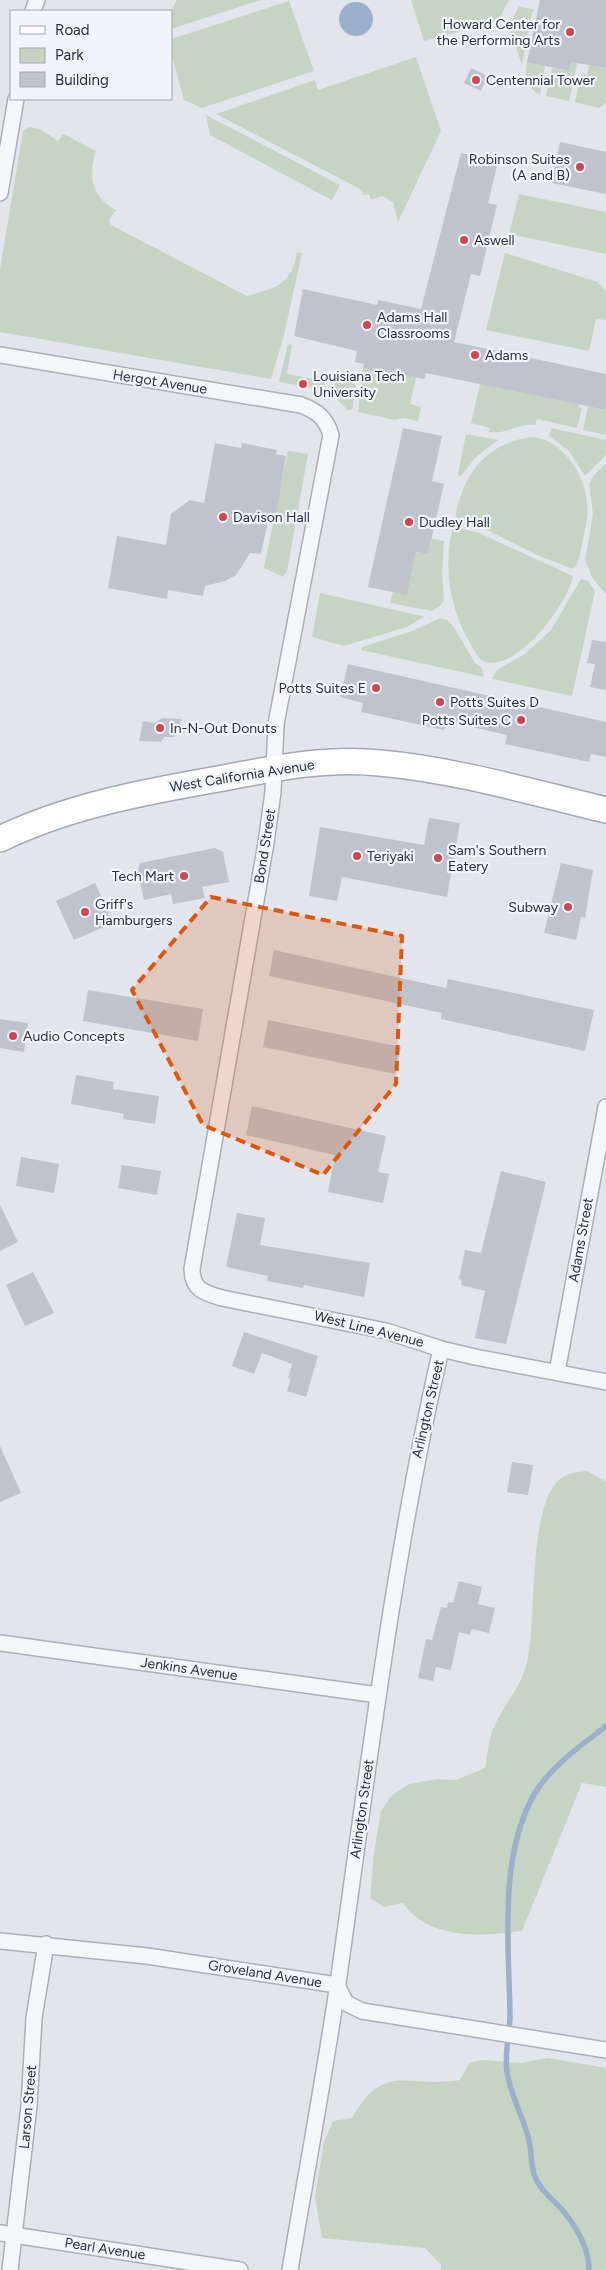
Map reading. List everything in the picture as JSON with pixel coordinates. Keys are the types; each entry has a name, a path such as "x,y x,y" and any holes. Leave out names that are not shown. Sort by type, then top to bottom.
{"main road":[{"name":"West California Avenue","path":"0,839 79,809 156,790 274,768 317,763 378,762 441,770 606,810"}],"street":[{"path":"0,194 16,100"},
{"name":"Hergot Avenue","path":"0,355 300,405 318,413"},
{"name":"Bond Street","path":"194,1283 192,1269 266,843 278,708 331,435 328,424 318,413"},
{"name":"Adams Street","path":"557,1372 606,1107"},
{"name":"West Line Avenue","path":"194,1283 200,1291 222,1298 386,1330 441,1349 606,1382"},
{"name":"Arlington Street","path":"290,2270 337,1985 378,1695 418,1447 441,1349"},
{"name":"Jenkins Avenue","path":"0,1643 378,1695"},
{"name":"Groveland Avenue","path":"0,1941 46,1944 147,1956 337,1985 346,2004 362,2011 606,2050"},
{"name":"Larson Street","path":"10,2270 7,2234 29,2106 34,2018 46,1944"},
{"name":"Pearl Avenue","path":"7,2234 240,2270"}],"highlighted area":[{"path":"211,897 402,936 396,1084 323,1175 203,1125 132,990"}],"green space":[{"path":"177,0 261,0 172,29 172,10"},
{"path":"411,0 509,0 498,21 424,41"},
{"path":"289,1 314,71 202,108 184,100 172,57 172,39"},
{"path":"519,6 535,10 532,13 522,65 509,26"},
{"path":"574,49 580,50 569,101 546,96 552,68 569,71"},
{"path":"416,57 441,131 398,222 393,202 382,196 371,200 369,194 363,195 362,190 216,114 315,80 318,90"},
{"path":"527,62 545,66 540,95 535,92 527,81"},
{"path":"589,65 606,68 606,103 599,108 575,102 581,74 587,75"},
{"path":"206,115 340,185 332,200 210,135"},
{"path":"30,127 40,129 58,141 63,134 96,151 92,177 101,199 116,210 109,220 111,225 247,296 281,283 291,272 297,252 302,253 284,335 271,379 0,332 0,269 23,131"},
{"path":"519,194 606,212 606,254 509,234"},
{"path":"505,253 598,282 606,291 606,320 596,319 589,351 486,330"},
{"path":"288,344 292,345 287,374 314,379 315,375 326,378 323,392 310,387 279,382"},
{"path":"363,368 416,377 410,404 421,407 418,421 403,418 395,420 358,412"},
{"path":"339,370 349,372 347,381 355,382 352,410 348,410 332,395"},
{"path":"480,384 579,404 579,407 582,408 577,428 537,419 535,425 500,432 489,432 490,428 471,423"},
{"path":"588,406 606,410 606,435 583,430"},
{"path":"551,428 606,440 606,455 585,476 569,451 549,436"},
{"path":"466,434 498,440 476,457 460,477 458,474"},
{"path":"532,437 543,439 562,451 576,469 585,491 586,522 579,557 573,569 537,555 483,528 456,519 457,506 462,493 473,471 480,462 488,454 508,443"},
{"path":"288,451 308,454 287,571 283,577 264,568"},
{"path":"606,463 606,594 593,579 585,560 593,515 589,484 594,475"},
{"path":"453,526 479,533 573,576 569,588 550,620 522,650 507,659 493,663 480,659 462,628 456,612 449,579 448,561"},
{"path":"432,539 444,541 442,574 444,600 440,606 432,611 390,603 393,592 407,594 416,552 428,554"},
{"path":"581,579 588,581 595,591 572,696 492,679 497,670 525,654 551,630"},
{"path":"320,593 424,617 407,627 344,646 312,637"},
{"path":"440,618 447,620 453,626 475,663 482,668 484,677 361,650 362,647 412,631"},
{"path":"587,1471 606,1482 606,1787 582,1783 522,1931 474,1934 442,1930 427,1924 414,1915 403,1903 384,1907 370,1898 374,1852 381,1811 391,1796 409,1784 437,1779 456,1780 485,1768 491,1734 520,1681 527,1662 537,1543 547,1498 556,1483 563,1477"},
{"path":"548,2058 606,2068 606,2270 441,2270 441,2265 425,2248 322,2238 315,2197 324,2142 333,2121 352,2118 364,2100 375,2089 387,2083 398,2081 441,2082 460,2080 469,2063 483,2060 521,2063"}],"water":[{"path":"356,2 368,7 373,19 368,31 356,36 344,31 339,19 344,7"}],"building":[{"name":"Howard Center for the Performing Arts","path":"540,0 606,0 606,68 571,62 569,71 527,62"},
{"name":"Centennial Tower","path":"471,68 488,76 481,91 464,83"},
{"name":"Robinson Suites (A and B)","path":"560,142 606,152 606,194 552,183"},
{"path":"461,153 498,162 488,203 497,205 480,276 471,274 454,342 606,374 606,410 426,373 425,379 363,368 364,364 355,362 357,351 294,336 303,289 377,305 378,300 421,309"},
{"name":"Dudley Hall","path":"403,428 442,436 432,481 444,484 428,554 416,552 407,595 368,587"},
{"name":"Davison Hall","path":"215,443 241,448 242,443 277,450 276,454 286,456 275,522 268,521 261,554 250,553 236,575 225,581 205,586 203,596 168,590 167,599 108,588 117,536 166,545 171,514 190,500 204,503"},
{"path":"592,640 606,642 606,690 590,687 595,664 587,663"},
{"path":"348,664 606,722 606,757 591,754 589,762 505,744 507,735 446,721 444,730 361,712 363,703 340,697"},
{"name":"In-N-Out Donuts","path":"162,718 181,719 179,731 174,737 164,737 161,742 139,741 143,721 155,723"},
{"path":"429,818 460,823 447,897 342,877 337,901 309,896 320,827 424,845"},
{"name":"Tech Mart","path":"215,848 223,852 229,882 202,887 205,898 173,904 171,894 144,900 138,871 140,863"},
{"name":"Subway","path":"561,863 593,870 585,918 581,917 576,940 544,933"},
{"name":"Griff's Hamburgers","path":"95,883 113,923 74,940 56,901"},
{"path":"274,950 446,988 448,979 594,1010 585,1051 441,1019 442,1013 269,976"},
{"path":"88,990 203,1009 198,1041 83,1021"},
{"name":"Audio Concepts","path":"0,1019 28,1023 24,1052 0,1048"},
{"path":"268,1020 401,1047 395,1074 263,1047"},
{"path":"76,1075 114,1082 113,1089 159,1096 155,1124 123,1119 124,1114 71,1104"},
{"path":"252,1106 386,1136 378,1172 389,1174 383,1203 328,1192 335,1155 246,1135"},
{"path":"21,1157 59,1164 54,1193 16,1186"},
{"path":"122,1165 161,1171 157,1195 118,1188"},
{"path":"501,1171 546,1182 506,1344 475,1338 485,1291 461,1285 462,1280 459,1279 465,1250 481,1253"},
{"path":"0,1205 18,1242 0,1251"},
{"path":"237,1213 265,1218 260,1245 370,1263 364,1297 304,1285 303,1288 267,1281 268,1276 226,1267"},
{"path":"33,1272 54,1313 25,1326 6,1285"},
{"path":"244,1332 318,1356 306,1397 287,1391 291,1379 288,1378 292,1364 262,1353 254,1374 232,1366"},
{"path":"0,1446 21,1493 0,1502"},
{"path":"512,1462 533,1465 528,1495 507,1492"},
{"path":"459,1581 482,1587 478,1604 495,1608 489,1633 471,1629 470,1635 459,1632 451,1670 436,1667 433,1681 418,1678 426,1639 432,1640 441,1607 447,1608 448,1602 453,1603"}],"waterway":[{"path":"589,2270 585,2247 578,2232 564,2212 536,2180 529,2138 508,2080 506,2058 510,2022 508,1901 515,1845 523,1818 535,1793 558,1765 606,1726"}],"place":[{"name":"Howard Center for the Performing Arts","path":"570,32"},
{"name":"Centennial Tower","path":"476,80"},
{"name":"Robinson Suites (A and B)","path":"580,167"},
{"name":"Aswell","path":"464,240"},
{"name":"Adams Hall Classrooms","path":"367,325"},
{"name":"Adams","path":"475,355"},
{"name":"Louisiana Tech University","path":"303,384"},
{"name":"Davison Hall","path":"223,517"},
{"name":"Dudley Hall","path":"409,522"},
{"name":"Potts Suites E","path":"376,688"},
{"name":"Potts Suites D","path":"440,702"},
{"name":"Potts Suites C","path":"521,720"},
{"name":"In-N-Out Donuts","path":"160,728"},
{"name":"Teriyaki","path":"357,856"},
{"name":"Sam's Southern Eatery","path":"438,858"},
{"name":"Tech Mart","path":"184,876"},
{"name":"Subway","path":"568,907"},
{"name":"Griff's Hamburgers","path":"85,912"},
{"name":"Audio Concepts","path":"13,1036"}]}
